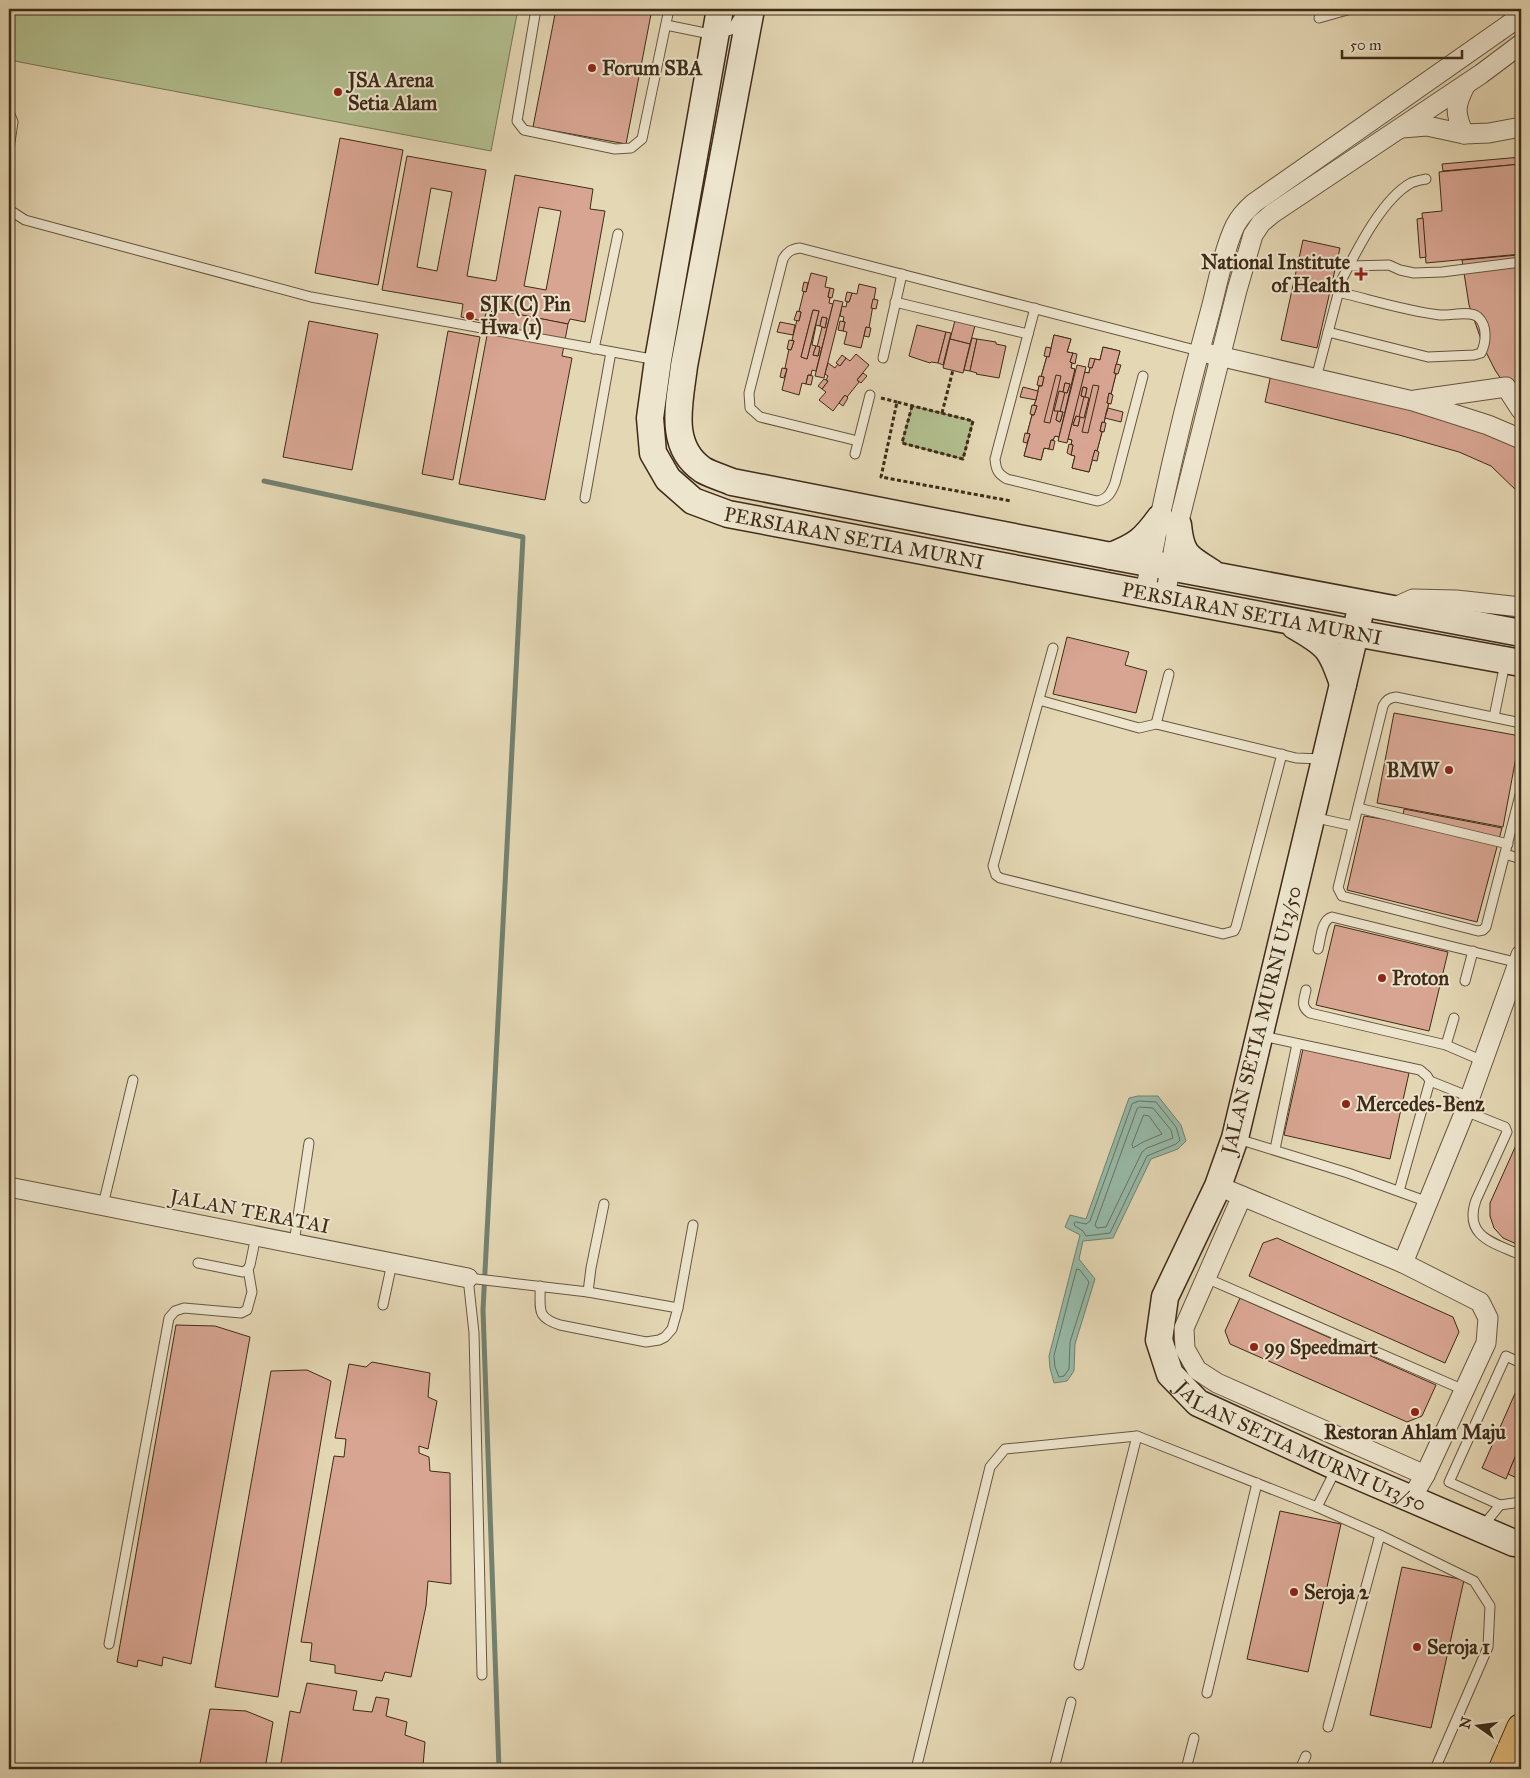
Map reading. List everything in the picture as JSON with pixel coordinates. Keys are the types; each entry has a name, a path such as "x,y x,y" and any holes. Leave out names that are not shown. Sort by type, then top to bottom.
{"highway":[{"path":"1503,1769 1521,1728"},
{"path":"1508,1769 1521,1740"}],"street":[{"name":"PERSIARAN SETIA MURNI","path":"720,9 671,363 677,420 682,445 691,460 704,470 732,482 1219,577 1521,633"},
{"name":"PERSIARAN SETIA MURNI","path":"751,9 671,363 650,418 653,453 668,480 693,501 728,514 1513,662"},
{"path":"1155,595 1199,351 1227,248 1234,227 1242,214 1254,203 1521,16"},
{"path":"1111,556 1135,546 1169,522 1221,356 1252,235 1261,223 1273,213 1466,84 1521,44"},
{"path":"1464,134 1457,118 1457,108 1466,84"},
{"path":"1400,128 1427,126 1464,134 1488,133 1521,128"},
{"path":"1199,351 1413,401 1521,439"},
{"path":"1413,401 1506,387 1521,410"},
{"path":"1169,522 1185,553 1194,562 1219,577"},
{"path":"1393,608 1413,599 1456,600 1521,607"},
{"name":"JALAN SETIA MURNI U13/50","path":"1363,603 1342,684 1236,1138 1218,1186 1165,1297 1159,1340 1170,1374 1198,1403 1411,1500 1519,1546"},
{"path":"1282,618 1317,638 1328,649 1335,661 1342,684"},
{"path":"1342,684 1357,665 1369,655 1397,648 1430,646"},
{"path":"1403,1263 1468,1104 1520,959"},
{"path":"1218,1186 1403,1263 1480,1302 1488,1318 1486,1342 1425,1476 1411,1500"},
{"name":"JALAN TERATAI","path":"9,1187 475,1280"},
{"path":"1242,1196 1184,1328 1184,1349 1197,1370 1217,1383 1425,1476"}],"lane":[{"path":"536,9 517,121 524,130 615,149 631,148 642,139 669,9"},
{"path":"666,25 715,35 731,30 744,9"},
{"path":"1319,18 1351,9"},
{"path":"9,112 13,122 9,149"},
{"path":"1316,378 1338,292 1349,266 1370,229 1390,201 1411,183 1426,179"},
{"path":"9,207 11,211 25,220 311,297 671,363"},
{"path":"594,349 618,234"},
{"path":"858,441 760,417 750,408 749,393 783,259 787,252 800,248 1199,351"},
{"path":"1349,266 1389,265 1414,273 1442,272 1521,262"},
{"path":"883,358 902,274"},
{"path":"1328,332 1428,357 1474,355 1481,353 1485,344 1483,325 1476,316 1470,313 1431,314 1338,292"},
{"path":"895,302 1028,334"},
{"path":"1035,308 996,460 996,468 999,474 1008,479 1097,501 1105,499 1110,494 1115,483 1143,376"},
{"path":"585,498 611,352"},
{"path":"855,454 870,396"},
{"path":"1053,648 993,866 996,875 1000,878 1223,934 1234,931 1282,754"},
{"path":"1494,718 1513,662"},
{"path":"1156,724 1169,674"},
{"path":"1521,723 1396,697 1390,698 1383,706 1338,888 1342,896 1478,931 1483,930 1486,927 1521,791"},
{"path":"1040,700 1139,728 1156,724 1296,758 1325,759"},
{"path":"1358,808 1508,844"},
{"path":"1311,816 1354,826"},
{"path":"1505,854 1521,859"},
{"path":"1318,949 1325,922 1328,918 1332,917 1473,951 1520,959"},
{"path":"1465,981 1473,951"},
{"path":"1306,990 1302,1005 1310,1013 1446,1045 1483,1061"},
{"path":"1446,1045 1454,1018"},
{"path":"1260,1035 1420,1070 1430,1081 1505,1127 1507,1132 1472,1211 1472,1222 1478,1232 1488,1240 1521,1255"},
{"path":"1275,1149 1297,1044"},
{"path":"103,1205 133,1080"},
{"path":"1399,1190 1430,1081"},
{"path":"1236,1138 1399,1190 1428,1202"},
{"path":"294,1243 309,1143"},
{"path":"588,1292 604,1204"},
{"path":"540,1286 541,1313 549,1322 560,1326 638,1340 653,1341 665,1337 672,1329 678,1308 694,1225"},
{"path":"109,1644 169,1318 176,1311 184,1308 241,1313 247,1310 252,1292 248,1269 256,1235"},
{"path":"383,1305 392,1262"},
{"path":"198,1264 243,1272 248,1269"},
{"path":"1206,1278 1464,1390"},
{"path":"482,1675 474,1333 475,1280 588,1292 678,1308"},
{"path":"1521,1363 1506,1356 1449,1482 1500,1505 1521,1502"},
{"path":"1079,1665 1137,1436"},
{"path":"916,1769 990,1467 1005,1449 1137,1436 1317,1507 1380,1535 1474,1581 1490,1606 1488,1647 1435,1769"},
{"path":"1317,1507 1337,1467"},
{"path":"1207,1693 1257,1483"},
{"path":"1480,1529 1500,1505"},
{"path":"1328,1727 1380,1535"},
{"path":"1054,1769 1071,1702"},
{"path":"1186,1769 1194,1738"},
{"path":"1300,1769 1306,1756"}],"path":[{"path":"942,413 953,370"},
{"path":"870,396 897,402 973,421 964,459 902,443 912,406"},
{"path":"897,402 881,477 1011,501"}],"shaded area":[{"name":"JSA Arena Setia Alam","path":"9,9 518,9 491,151 9,60"},
{"path":"912,406 973,421 963,459 902,443"}],"water":[{"path":"1158,1096 1181,1125 1186,1141 1178,1149 1151,1159 1113,1238 1083,1241 1079,1259 1095,1279 1075,1344 1074,1371 1067,1381 1054,1383 1049,1356 1080,1235 1065,1227 1070,1215 1086,1219 1129,1098"}],"building":[{"name":"Forum SBA","path":"556,9 652,9 626,144 533,127"},
{"path":"340,138 403,150 378,285 315,273"},
{"path":"407,156 486,170 467,276 496,281 515,175 593,189 590,209 605,211 585,322 570,319 568,324 487,309 484,321 461,317 463,304 382,290","holes":["431,188 452,192 437,271 417,267","539,207 561,211 546,290 524,286"]},
{"path":"1521,157 1521,164 1443,171 1442,164"},
{"path":"1521,164 1521,254 1426,263 1422,213 1442,211 1439,172"},
{"path":"1423,218 1426,257 1420,258 1417,219"},
{"path":"1303,240 1340,248 1317,348 1281,340"},
{"path":"1518,255 1521,280 1521,409 1495,370 1484,348 1469,305 1462,260"},
{"path":"811,273 827,277 825,287 830,288 829,303 833,304 816,371 812,370 811,375 808,375 806,384 802,383 799,395 782,390 789,349 791,350 794,341 792,340 801,312 799,311 804,291 806,292","holes":["813,310 819,311 807,359 801,357","822,317 827,318 825,328 822,327 817,347 820,347 818,356 813,355 816,346 812,345 816,325 820,326"]},
{"path":"804,282 808,283 806,292 802,291"},
{"path":"859,284 876,288 869,328 866,327 861,348 844,344 847,332 843,331 844,317 840,316 842,306 846,307 852,293 857,294"},
{"path":"830,288 834,289 832,298 828,297"},
{"path":"847,292 852,293 849,302 845,301"},
{"path":"873,299 878,300 876,309 871,308"},
{"path":"834,300 843,302 824,378 815,376"},
{"path":"492,309 568,324 562,356 572,358 545,500 459,484"},
{"path":"813,310 819,311 807,359 801,357"},
{"path":"797,311 801,312 799,321 794,320"},
{"path":"822,317 827,318 825,328 820,326"},
{"path":"956,317 976,322 970,344 950,339"},
{"path":"309,321 378,334 352,470 283,457"},
{"path":"840,321 845,322 843,331 838,330"},
{"path":"780,322 795,325 793,335 777,332"},
{"path":"917,325 946,332 938,363 930,363 909,356"},
{"path":"866,327 871,328 869,337 864,336"},
{"path":"448,331 480,337 453,480 422,474"},
{"path":"946,332 951,333 943,365 938,363"},
{"path":"1054,335 1071,339 1067,352 1073,353 1070,362 1072,363 1071,368 1075,369 1059,437 1055,436 1051,440 1049,449 1044,448 1041,460 1024,456 1030,434 1027,434 1032,415 1034,415 1037,406 1034,405 1039,386 1042,386 1044,377 1041,377 1047,356 1049,357","holes":["1056,375 1061,376 1050,423 1044,422"]},
{"path":"1054,335 1071,339 1067,352 1073,353 1070,362 1072,363 1071,368 1075,369 1059,437 1055,436 1051,440 1049,449 1044,448 1041,460 1024,456 1030,434 1027,434 1032,415 1034,415 1037,406 1034,405 1039,386 1042,386 1044,377 1041,377 1047,356 1049,357","holes":["1065,383 1070,384 1067,393 1065,392 1060,412 1063,412 1060,422 1056,420 1058,411 1054,411 1059,391 1063,392"]},
{"path":"972,338 977,339 970,371 964,370"},
{"path":"950,339 970,344 963,373 943,368"},
{"path":"977,339 996,342 996,344 1006,346 999,378 976,374 970,371"},
{"path":"789,340 794,341 791,350 787,349"},
{"path":"816,346 820,347 818,356 813,355"},
{"path":"1046,347 1051,348 1049,357 1044,356"},
{"path":"1103,347 1120,351 1111,394 1109,393 1107,403 1109,403 1104,423 1102,422 1100,431 1102,432 1089,472 1072,468 1075,456 1071,455 1072,440 1068,439 1084,372 1089,373 1095,359 1100,360","holes":["1093,385 1099,386 1088,433 1082,432"]},
{"path":"1103,347 1120,351 1111,394 1109,393 1107,403 1109,403 1104,423 1102,422 1100,431 1102,432 1089,472 1072,468 1075,456 1071,455 1072,440 1068,439 1084,372 1089,373 1095,359 1100,360","holes":["1083,387 1087,388 1085,397 1089,398 1084,418 1080,417 1078,426 1073,425 1076,416 1079,417 1084,397 1081,396"]},
{"path":"1073,353 1077,354 1075,364 1070,362"},
{"path":"856,354 869,365 857,380 859,382 847,397 845,395 833,411 819,400 826,392 822,389 828,381 826,380 828,376 825,374 828,363 835,368 838,364 840,366 846,358 850,361"},
{"path":"842,355 846,358 840,366 836,363"},
{"path":"1090,358 1095,359 1092,368 1088,367"},
{"path":"1116,364 1121,365 1118,374 1114,373"},
{"path":"1077,365 1086,367 1067,443 1058,441"},
{"path":"782,368 787,369 784,378 780,377"},
{"path":"1272,370 1409,403 1521,448 1521,495 1491,466 1459,452 1265,402"},
{"path":"863,373 867,376 861,383 857,380"},
{"path":"808,375 813,376 811,385 806,384"},
{"path":"1056,375 1061,376 1050,423 1044,422"},
{"path":"1039,376 1044,377 1042,386 1037,385"},
{"path":"824,379 828,381 822,389 818,386"},
{"path":"1065,383 1070,384 1067,393 1063,392"},
{"path":"1093,385 1099,386 1088,433 1082,432"},
{"path":"1023,387 1038,391 1036,400 1020,397"},
{"path":"1083,387 1087,388 1085,397 1081,396"},
{"path":"1109,393 1113,395 1111,404 1107,403"},
{"path":"845,395 848,398 843,406 839,403"},
{"path":"1032,405 1037,406 1034,415 1030,414"},
{"path":"1108,408 1123,412 1121,422 1105,418"},
{"path":"1058,411 1063,412 1060,422 1056,420"},
{"path":"1076,416 1080,417 1078,426 1073,425"},
{"path":"1102,422 1106,423 1104,432 1100,431"},
{"path":"1025,433 1030,434 1027,443 1023,442"},
{"path":"1051,440 1055,441 1053,450 1049,449"},
{"path":"1069,444 1073,445 1071,455 1067,453"},
{"path":"1095,450 1099,452 1097,461 1092,460"},
{"path":"1067,637 1129,652 1125,665 1147,671 1136,713 1053,694"},
{"name":"BMW","path":"1394,713 1520,736 1503,827 1377,803"},
{"path":"1404,809 1502,828 1477,922 1347,890 1364,816 1402,822"},
{"name":"Proton","path":"1335,925 1448,952 1429,1031 1316,1005"},
{"name":"Mercedes-Benz","path":"1303,1049 1409,1073 1390,1159 1284,1135"},
{"path":"1521,1134 1521,1246 1503,1238 1494,1228 1490,1216 1490,1203"},
{"path":"1277,1238 1453,1317 1459,1332 1445,1363 1249,1276 1263,1243"},
{"path":"1240,1298 1436,1385 1422,1416 1407,1422 1230,1344 1225,1331"},
{"path":"176,1325 215,1326 250,1337 191,1664 163,1657 162,1666 138,1660 137,1667 117,1662"},
{"path":"372,1362 430,1373 428,1397 437,1401 428,1449 419,1446 419,1453 429,1457 430,1471 450,1473 451,1584 428,1581 426,1606 411,1677 385,1672 382,1681 335,1673 335,1665 310,1661 312,1643 301,1642 334,1456 344,1457 346,1439 335,1438 349,1364 366,1367"},
{"path":"307,1370 331,1381 278,1697 215,1687 271,1371"},
{"path":"1521,1380 1521,1443 1506,1479 1482,1468"},
{"path":"1521,1443 1521,1480 1508,1474"},
{"name":"Seroja 2","path":"1280,1511 1341,1524 1308,1672 1247,1659"},
{"name":"Seroja 1","path":"1402,1567 1464,1580 1431,1728 1370,1715"},
{"path":"307,1683 357,1691 353,1710 372,1712 376,1697 389,1699 386,1716 407,1722 405,1735 425,1742 423,1766 436,1769 280,1769 290,1711 300,1713"},
{"path":"210,1709 246,1711 273,1722 265,1769 199,1769"}],"waterway":[{"path":"264,481 523,537 483,1310 499,1769"}],"place":[{"name":"Forum SBA","path":"592,68"},
{"name":"JSA Arena Setia Alam","path":"338,92"},
{"name":"National Institute of Health","path":"1361,274"},
{"name":"SJK(C) Pin Hwa (1)","path":"470,316"},
{"name":"BMW","path":"1449,770"},
{"name":"Proton","path":"1382,978"},
{"name":"Mercedes-Benz","path":"1346,1104"},
{"name":"99 Speedmart","path":"1254,1347"},
{"name":"Restoran Ahlam Maju","path":"1415,1412"},
{"name":"Seroja 2","path":"1294,1592"},
{"name":"Seroja 1","path":"1417,1647"}]}
